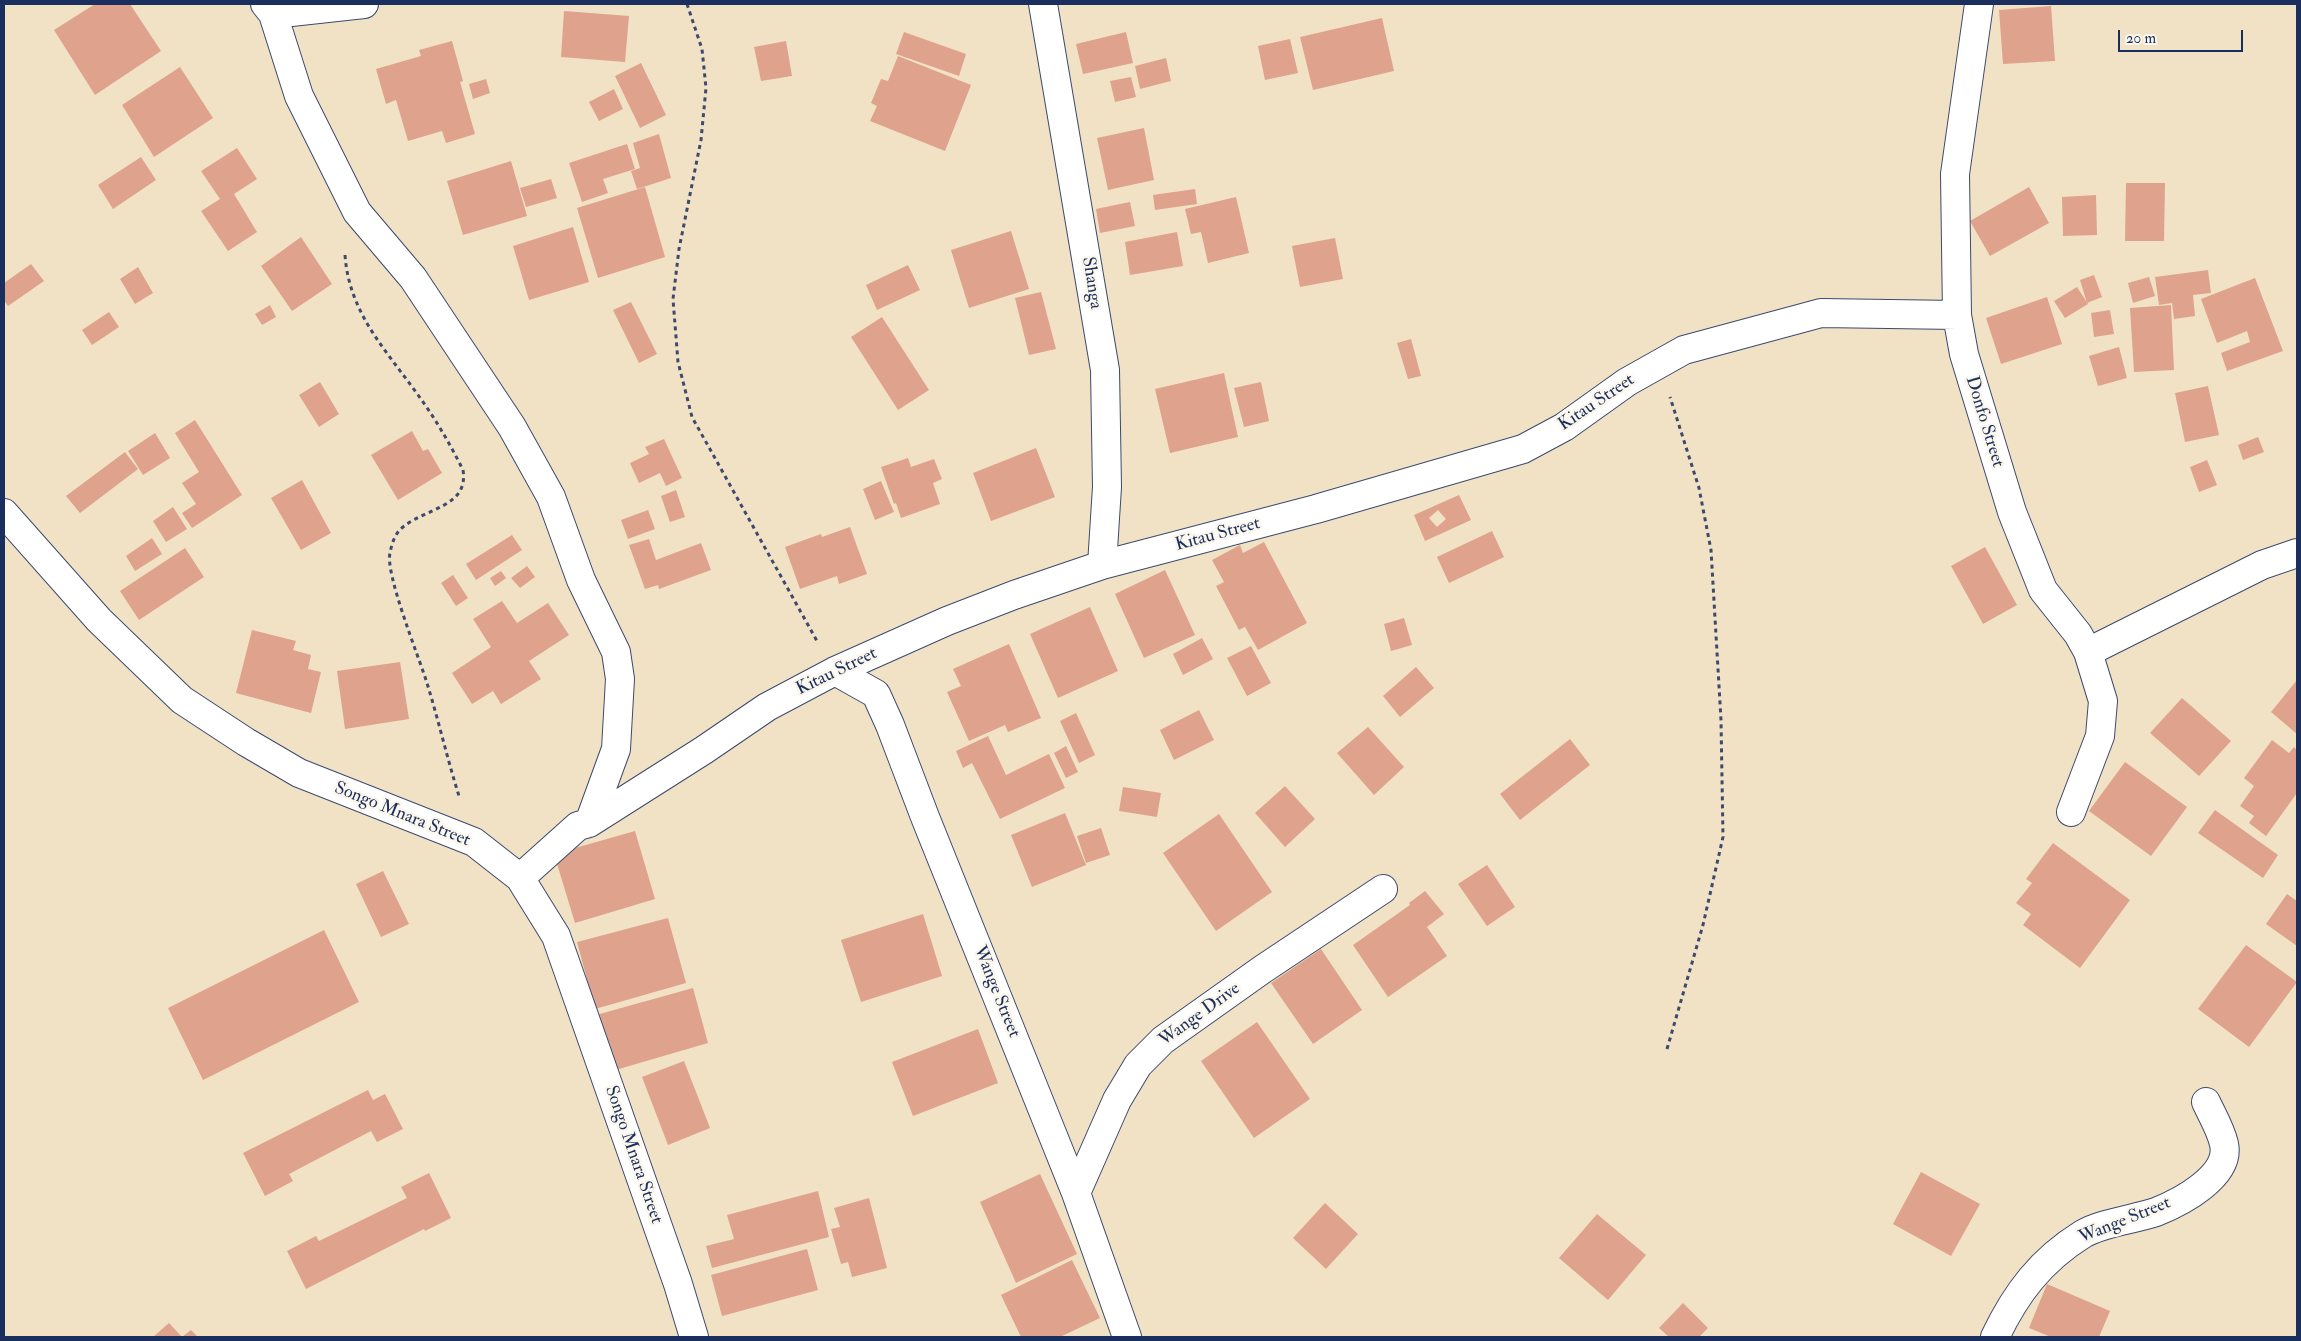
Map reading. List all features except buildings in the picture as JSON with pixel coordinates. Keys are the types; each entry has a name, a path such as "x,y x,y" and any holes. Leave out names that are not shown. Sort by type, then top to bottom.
{"street":[{"path":"364,4 269,9 299,96 357,212 413,278 512,427 551,497 581,580 616,652 620,679 616,749 589,822"},
{"name":"Shanga","path":"1043,4 1105,370 1107,487 1102,566"},
{"name":"Donfo Street","path":"1979,4 1955,174 1957,315 1964,354 2012,512 2043,590 2078,634 2088,652 2103,701 2100,736 2070,812"},
{"name":"Kitau Street","path":"520,878 578,826 589,822 767,707 834,671 1014,595 1102,566 1316,509 1523,449 1564,427 1626,382 1684,350 1821,313 1957,315"},
{"name":"Songo Mnara Street","path":"4,513 100,620 182,700 246,742 300,773 474,842 520,878 556,936 678,1284 694,1337"},
{"path":"2088,652 2262,565 2297,553"},
{"name":"Wange Street","path":"834,671 876,694 890,724 925,817 1076,1193 1127,1337"},
{"name":"Wange Drive","path":"1076,1193 1116,1100 1138,1065 1163,1040 1263,969 1383,889"},
{"name":"Wange Street","path":"1995,1337 2015,1298 2058,1252 2085,1233 2158,1211 2212,1179 2223,1164 2224,1145 2206,1102"}],"path":[{"path":"687,4 702,49 706,88 701,140 679,248 673,299 678,362 692,417 834,671"},
{"path":"357,212 348,228 344,242 346,268 352,297 363,320 420,397 464,470 465,480 462,491 452,500 403,527 394,537 389,556 392,579 426,680 474,842"},
{"path":"1660,363 1699,488 1710,550 1721,720 1723,837 1703,925 1667,1049"}]}
